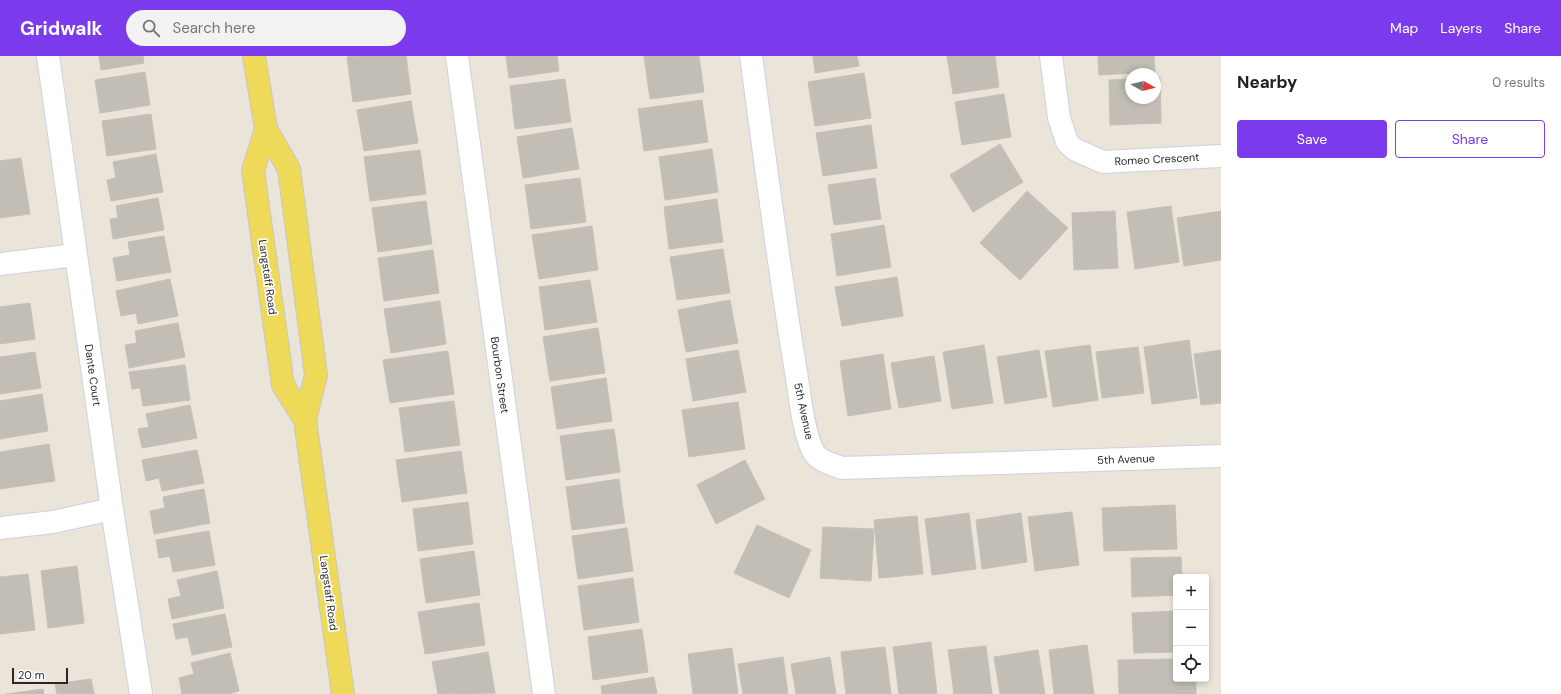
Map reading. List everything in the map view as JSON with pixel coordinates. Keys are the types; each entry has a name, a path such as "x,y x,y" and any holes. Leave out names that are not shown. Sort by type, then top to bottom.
{"main road":[{"name":"Langstaff Road","path":"254,56 266,129 289,169 316,375 305,420 343,694"},
{"name":"Langstaff Road","path":"266,129 253,171 283,385 305,420"}],"street":[{"name":"Dante Court","path":"48,56 112,509 141,694"},
{"name":"Bourbon Street","path":"457,56 544,694"},
{"name":"5th Avenue","path":"751,56 785,305 804,419 809,440 815,455 828,463 842,468 1221,456"},
{"name":"Romeo Crescent","path":"1051,56 1059,118 1067,142 1074,149 1104,162 1221,156"},
{"path":"0,264 75,255"},
{"path":"0,528 53,522 112,509"}],"building":[{"path":"99,56 143,56 144,63 101,70"},
{"path":"406,56 411,94 353,102 347,57"},
{"path":"506,56 557,56 559,71 509,78"},
{"path":"644,56 699,56 704,92 650,99"},
{"path":"813,56 857,56 859,66 815,73"},
{"path":"947,56 995,56 999,87 953,94"},
{"path":"1098,56 1154,56 1155,68 1125,68 1125,74 1099,75"},
{"path":"145,72 150,105 100,113 95,80"},
{"path":"864,73 871,118 815,126 808,82"},
{"path":"565,79 571,122 515,129 510,86"},
{"path":"1125,79 1125,104 1161,104 1161,123 1110,125 1109,80"},
{"path":"1004,94 1011,137 962,145 955,102"},
{"path":"702,100 708,142 644,151 638,109"},
{"path":"411,101 418,143 364,151 357,110"},
{"path":"151,114 156,149 107,156 102,121"},
{"path":"871,125 877,168 823,176 816,133"},
{"path":"572,128 579,169 523,178 517,137"},
{"path":"1000,144 1023,182 973,212 950,175"},
{"path":"712,149 718,192 665,200 659,157"},
{"path":"420,150 426,194 370,201 364,157"},
{"path":"156,154 163,192 111,201 107,180 116,178 113,162"},
{"path":"21,158 30,214 0,218 0,161"},
{"path":"580,178 586,222 531,229 525,185"},
{"path":"875,178 881,219 834,225 828,185"},
{"path":"1027,191 1068,228 1020,280 980,243"},
{"path":"158,198 164,230 113,239 110,219 118,218 116,206"},
{"path":"717,199 723,242 669,249 664,207"},
{"path":"426,201 432,244 378,252 372,208"},
{"path":"1171,206 1179,262 1135,269 1127,212"},
{"path":"1115,211 1118,268 1074,270 1072,213"},
{"path":"1221,211 1221,260 1184,266 1177,218"},
{"path":"884,225 891,267 837,276 831,234"},
{"path":"592,226 598,270 532,235"},
{"path":"532,235 597,270 539,279"},
{"path":"164,236 171,272 117,281 113,258 130,255 128,242"},
{"path":"723,249 730,293 677,300 670,257"},
{"path":"433,250 439,293 384,301 378,258"},
{"path":"897,277 903,316 842,326 835,287"},
{"path":"170,279 178,316 138,324 136,313 121,316 116,291"},
{"path":"590,280 597,322 545,330 539,287"},
{"path":"730,300 738,343 686,352 678,310"},
{"path":"440,301 446,344 391,353 384,309"},
{"path":"30,303 35,339 0,344 0,307"},
{"path":"178,323 185,357 129,368 125,345 137,343 135,331"},
{"path":"598,328 605,373 550,381 543,337"},
{"path":"1189,340 1197,398 1152,404 1144,347"},
{"path":"984,345 993,403 952,409 943,352"},
{"path":"1090,345 1098,400 1053,407 1045,351"},
{"path":"1138,347 1144,393 1102,398 1096,352"},
{"path":"738,350 746,392 693,401 686,359"},
{"path":"1039,350 1047,397 1005,404 997,357"},
{"path":"1221,350 1221,403 1201,405 1194,354"},
{"path":"448,351 454,394 390,403 383,360"},
{"path":"35,352 41,388 0,394 0,357"},
{"path":"883,354 891,409 848,416 840,361"},
{"path":"934,356 941,401 899,408 891,363"},
{"path":"185,365 190,400 143,406 140,388 132,389 129,372"},
{"path":"606,378 612,421 557,429 551,387"},
{"path":"42,394 48,431 0,439 0,401"},
{"path":"454,401 460,445 405,452 399,408"},
{"path":"738,402 745,449 689,457 682,410"},
{"path":"190,405 197,438 142,448 138,429 149,427 146,414"},
{"path":"614,429 620,472 566,480 560,436"},
{"path":"49,444 55,481 0,489 0,452"},
{"path":"197,450 204,483 162,491 159,478 146,481 142,460"},
{"path":"461,451 467,493 402,502 396,460"},
{"path":"745,460 765,499 716,524 697,485"},
{"path":"619,479 625,523 572,530 566,487"},
{"path":"204,489 210,523 154,534 150,511 165,508 163,497"},
{"path":"468,502 473,544 418,551 413,509"},
{"path":"1175,505 1177,549 1104,551 1102,508"},
{"path":"1072,512 1079,565 1035,571 1028,517"},
{"path":"969,513 976,569 932,575 925,519"},
{"path":"1021,513 1027,562 982,569 976,520"},
{"path":"917,516 923,574 879,578 874,520"},
{"path":"757,525 811,550 789,598 734,573"},
{"path":"823,527 874,529 871,581 820,578"},
{"path":"627,528 633,571 578,579 572,536"},
{"path":"209,531 215,565 173,572 170,556 159,558 156,540"},
{"path":"474,551 480,595 426,603 420,559"},
{"path":"1181,557 1182,574 1173,574 1173,595 1132,597 1131,558"},
{"path":"77,566 84,623 48,628 41,571"},
{"path":"217,571 224,608 172,619 168,599 181,596 177,580"},
{"path":"28,574 35,630 0,634 0,577"},
{"path":"633,578 639,622 584,630 578,586"},
{"path":"479,603 485,645 425,654 418,612"},
{"path":"1173,611 1173,652 1134,653 1132,613"},
{"path":"225,614 232,647 192,655 188,637 176,639 173,624"},
{"path":"642,629 648,672 593,680 588,637"},
{"path":"931,642 937,694 899,694 893,647"},
{"path":"1087,645 1094,694 1054,694 1049,650"},
{"path":"986,646 992,694 954,694 948,650"},
{"path":"885,647 891,694 846,694 841,652"},
{"path":"732,648 738,694 693,694 688,654"},
{"path":"1038,650 1045,694 1000,694 994,657"},
{"path":"488,652 495,693 438,694 432,662"},
{"path":"230,653 239,691 228,694 182,694 179,678 194,674 191,663"},
{"path":"783,657 788,694 743,694 738,664"},
{"path":"830,657 836,694 796,694 791,664"},
{"path":"1173,659 1173,682 1196,682 1196,694 1119,694 1118,660"},
{"path":"654,677 657,694 602,694 601,686"},
{"path":"91,679 94,694 57,694 55,684"},
{"path":"43,689 44,694 6,694"}]}
